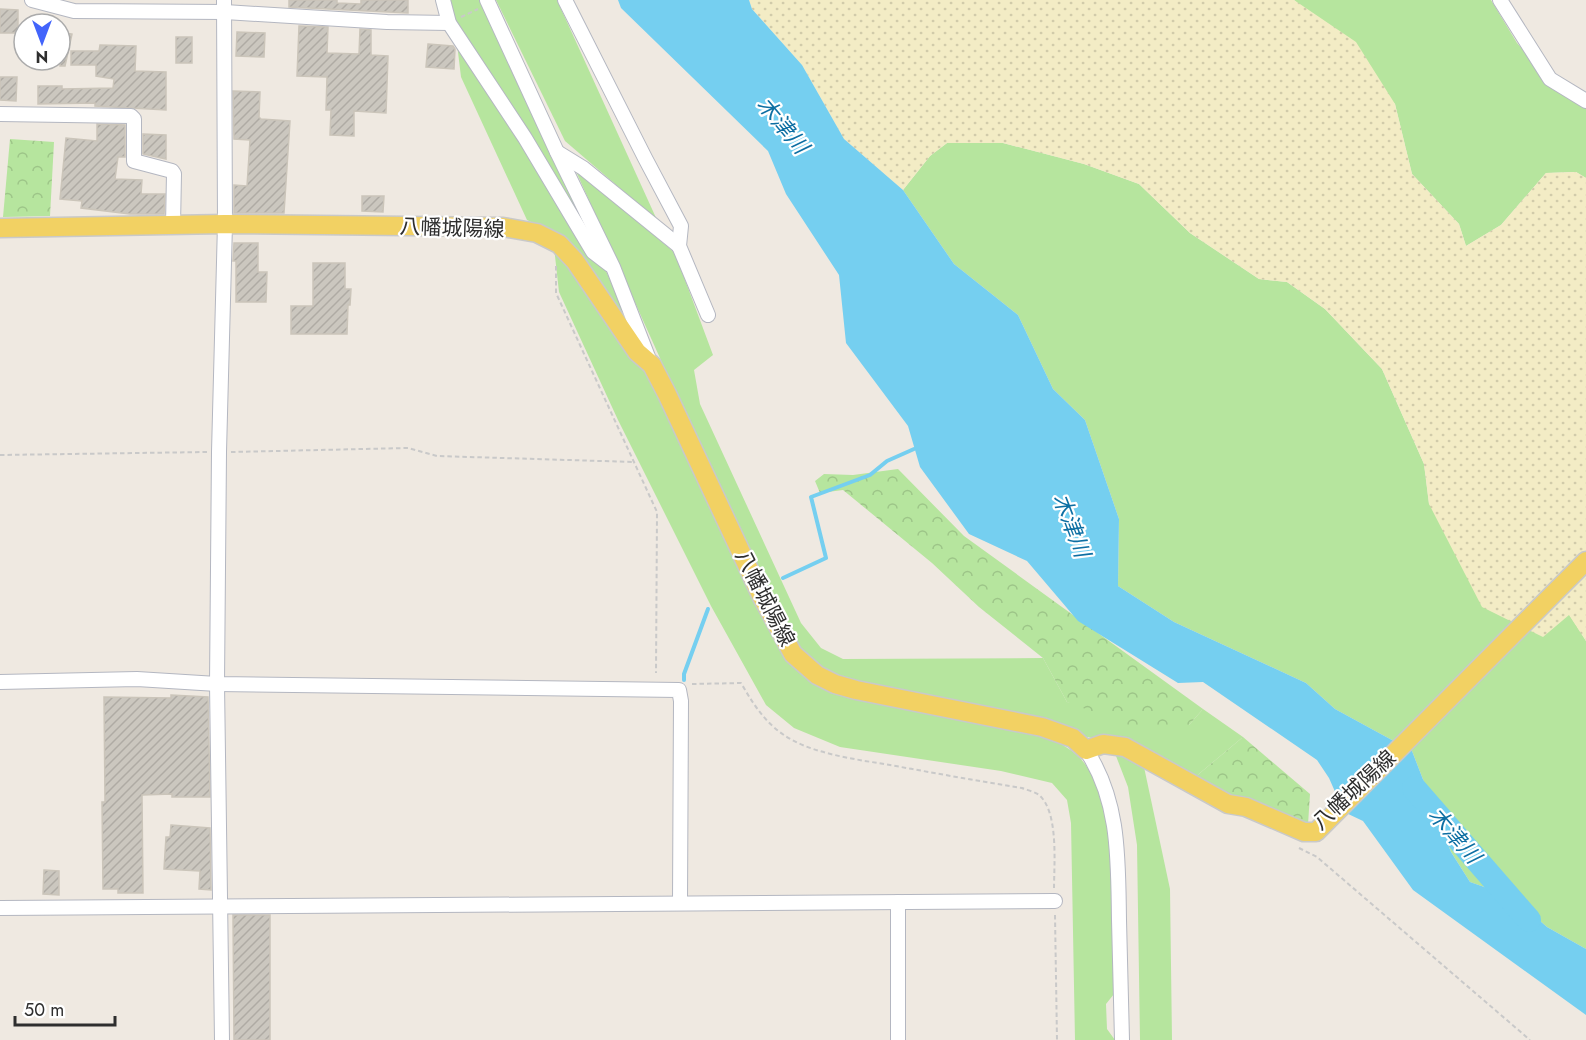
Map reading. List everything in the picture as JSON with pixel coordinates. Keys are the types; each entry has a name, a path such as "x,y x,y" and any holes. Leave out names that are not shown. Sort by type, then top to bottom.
{"main road":[{"name":"八幡城陽線","path":"0,228 173,225 503,227 537,233 559,244 575,261 637,352 652,365 761,595 793,654 817,675 835,684 866,692 1042,727 1073,738 1086,750 1103,744 1125,747 1228,804 1246,807 1304,832 1316,832 1586,561"}],"street":[{"path":"32,0 74,10 224,6 387,22 449,23"},
{"path":"443,0 449,23 525,138 593,252 613,267"},
{"path":"565,0 681,226 679,246"},
{"path":"1500,0 1550,79 1586,101"},
{"path":"488,2 613,267 652,365"},
{"path":"222,1040 217,684 219,452 225,225 224,6"},
{"path":"0,114 131,116 134,119 134,160 172,171 174,174 173,225"},
{"path":"557,152 583,168 679,246 708,315"},
{"path":"0,682 137,679 217,684 679,690 681,701 680,903"},
{"path":"1086,750 1098,768 1106,787 1113,815 1118,857 1122,1040"},
{"path":"0,908 1055,901"},
{"path":"898,902 898,1040"}],"path":[{"path":"449,23 488,2"},
{"path":"556,266 556,293 657,512 656,673"},
{"path":"0,455 408,448 437,456 634,462"},
{"path":"679,690 687,684 741,683 758,712 777,730 794,741 853,759 1022,788 1039,795 1048,807 1053,831 1058,1040"},
{"path":"1298,847 1317,857 1530,1040"}],"green space":[{"path":"449,0 480,0 593,241 635,338 552,232 527,220 461,77 454,19"},
{"path":"496,0 557,0 657,220 565,141"},
{"path":"1294,0 1491,0 1517,43 1558,88 1586,107 1586,178 1576,172 1546,173 1501,225 1466,246 1459,224 1412,174 1395,104"},
{"path":"10,139 54,142 50,216 3,217"},
{"path":"947,143 1003,143 1084,164 1139,184 1190,233 1259,279 1287,282 1325,309 1382,369 1424,464 1429,504 1569,614 1586,641 1586,949 1547,927 1513,897 1470,882 1451,852 1412,751 1335,709 1306,683 1174,622 1118,586 1119,519 1085,420 1053,389 1018,315 954,264 903,190 930,156"},
{"path":"574,167 675,253 713,355 694,370 700,404 801,623 821,648 843,659 1043,658 1067,702 1189,725 1203,709 1243,737 1194,778 1120,741 1087,737 1045,721 833,677 804,654 768,592"},
{"path":"554,247 583,279 663,398 755,595 822,684 1044,735 1072,751 1085,764 1096,785 1109,842 1112,874 1114,994 1106,1004 1107,1029 1115,1040 1075,1040 1071,823 1067,800 1052,783 1001,771 840,747 794,728 766,705 711,606 618,420 559,292"},
{"path":"898,469 964,536 1203,709 1189,725 1144,731 1067,702 1043,658 979,607 932,563 843,490 820,493 815,481 824,474 853,475"},
{"path":"1243,737 1310,794 1308,825 1227,800 1194,778"},
{"path":"1122,753 1144,767 1170,889 1172,1040 1140,1040 1137,845 1128,787 1116,756"}],"sand":[{"path":"749,0 1294,0 1356,42 1395,104 1412,174 1459,224 1466,246 1501,225 1546,173 1576,172 1586,178 1586,641 1569,615 1543,637 1482,607 1429,504 1424,464 1382,369 1325,309 1287,282 1259,279 1190,233 1139,184 1084,164 1003,143 947,143 930,156 903,190 844,139 802,65 752,9"}],"water":[{"path":"618,0 749,0 752,9 802,65 844,139 903,190 954,264 1018,315 1053,389 1085,420 1119,519 1118,586 1174,622 1306,683 1335,709 1412,751 1451,852 1470,882 1513,897 1547,927 1586,949 1586,1015 1413,890 1363,821 1344,812 1329,778 1317,760 1203,682 1178,683 1078,621 1027,561 969,534 920,467 908,426 846,343 839,275 786,194 768,151 621,8"}],"building":[{"path":"289,0 337,0 337,3 361,4 361,0 408,0 408,13 289,7"},
{"path":"0,9 18,10 18,12 12,12 12,33 0,33"},
{"path":"299,26 328,27 327,53 359,54 360,29 371,30 371,55 388,56 386,113 354,111 354,136 330,135 331,110 326,110 327,77 297,76"},
{"path":"237,32 265,33 264,57 236,56"},
{"path":"176,37 192,37 192,63 176,63"},
{"path":"428,44 453,46 455,49 454,69 426,67"},
{"path":"100,45 136,46 135,71 166,72 166,110 95,106 95,103 38,104 38,86 62,86 62,89 113,88 114,79 96,76 96,65 72,65 72,51 99,51"},
{"path":"0,77 17,77 16,101 0,100"},
{"path":"233,91 260,92 259,117 261,119 290,121 284,213 234,213 234,185 247,186 250,140 234,139"},
{"path":"97,124 125,125 125,157 118,157 115,179 142,180 141,194 165,194 164,214 130,214 81,208 82,201 60,199 66,138 97,141"},
{"path":"143,134 166,135 166,159 143,154"},
{"path":"362,196 384,196 383,212 362,211"},
{"path":"234,243 258,243 258,272 267,272 266,302 236,302"},
{"path":"313,263 345,263 345,289 351,289 347,334 291,334 291,306 313,306"},
{"path":"171,695 208,697 210,797 172,797 172,794 142,795 143,893 118,893 118,889 103,889 104,697 171,698"},
{"path":"171,825 210,828 211,890 199,889 200,871 164,869 166,837 170,837"},
{"path":"44,870 59,871 59,895 43,894"},
{"path":"233,915 270,915 270,1040 234,1040"}],"waterway":[{"path":"783,578 826,558 811,497 870,475 887,461 914,449"},
{"path":"684,680 684,674 708,609"},
{"name":"木津川","path":"1414,788 1529,920"}]}
